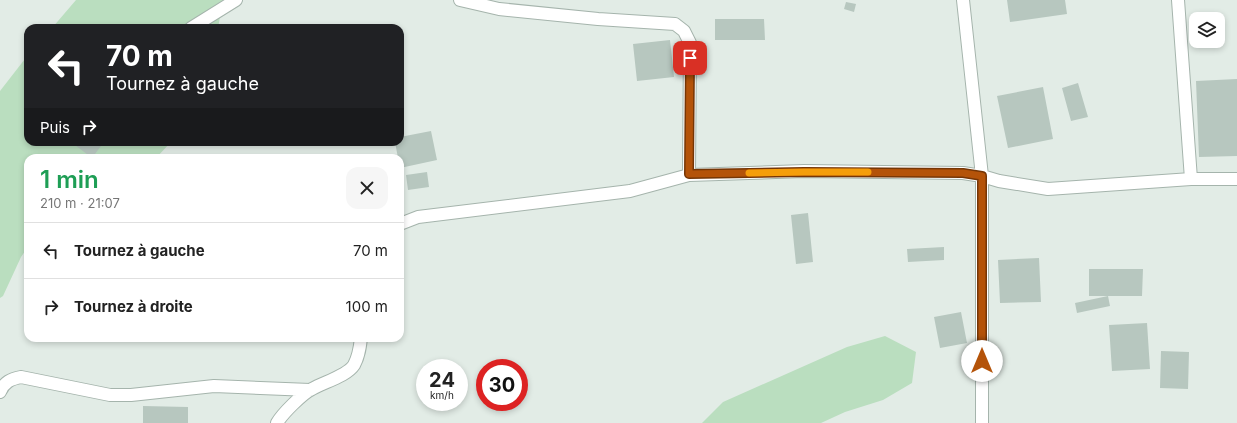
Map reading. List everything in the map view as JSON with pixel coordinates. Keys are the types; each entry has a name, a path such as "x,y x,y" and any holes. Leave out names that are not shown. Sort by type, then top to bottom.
{"street":[{"path":"197,24 236,0"},
{"path":"460,0 499,9 598,19 675,24 684,31 690,43 689,174"},
{"path":"962,0 982,176 982,423"},
{"path":"1178,0 1191,179"},
{"path":"404,222 418,217 630,191 689,174 812,172 963,173 1048,190 1191,179 1237,179"},
{"path":"277,423 281,416 310,390 348,372 354,365 360,351 361,342"},
{"path":"0,392 2,386 11,379 21,377 110,394 130,396 214,386 310,390"}],"green space":[{"path":"76,0 223,0 219,24 55,24"},
{"path":"24,60 24,146 167,146 160,154 24,154 24,253 3,296 0,298 0,91"},
{"path":"885,336 916,352 912,383 883,400 845,412 821,423 702,423 723,402 847,347"}],"building":[{"path":"1007,0 1065,0 1067,14 1010,22"},
{"path":"846,2 856,4 854,12 844,9"},
{"path":"715,19 764,19 765,40 715,40"},
{"path":"670,40 674,77 637,81 633,44"},
{"path":"1237,79 1237,156 1199,157 1196,81"},
{"path":"1078,83 1088,117 1071,121 1062,88"},
{"path":"1043,87 1053,139 1008,148 997,96"},
{"path":"431,131 437,160 404,167 404,154 397,154 396,146 404,146 404,136"},
{"path":"76,146 101,146 95,154 87,154"},
{"path":"427,172 429,187 408,190 406,175"},
{"path":"808,213 813,262 796,264 791,215"},
{"path":"944,247 944,260 908,262 907,249"},
{"path":"1039,258 1041,302 1000,303 998,260"},
{"path":"1089,269 1143,269 1142,296 1089,296"},
{"path":"1108,296 1110,306 1077,313 1075,303"},
{"path":"961,312 967,343 940,348 934,317"},
{"path":"1147,323 1150,369 1112,371 1109,325"},
{"path":"1161,351 1189,352 1188,389 1160,388"},
{"path":"143,406 188,407 188,423 143,423"}],"slow traffic":[{"path":"749,173 868,172"}],"route":[{"path":"690,58 689,174 820,172 963,173 982,176 982,361"}]}
